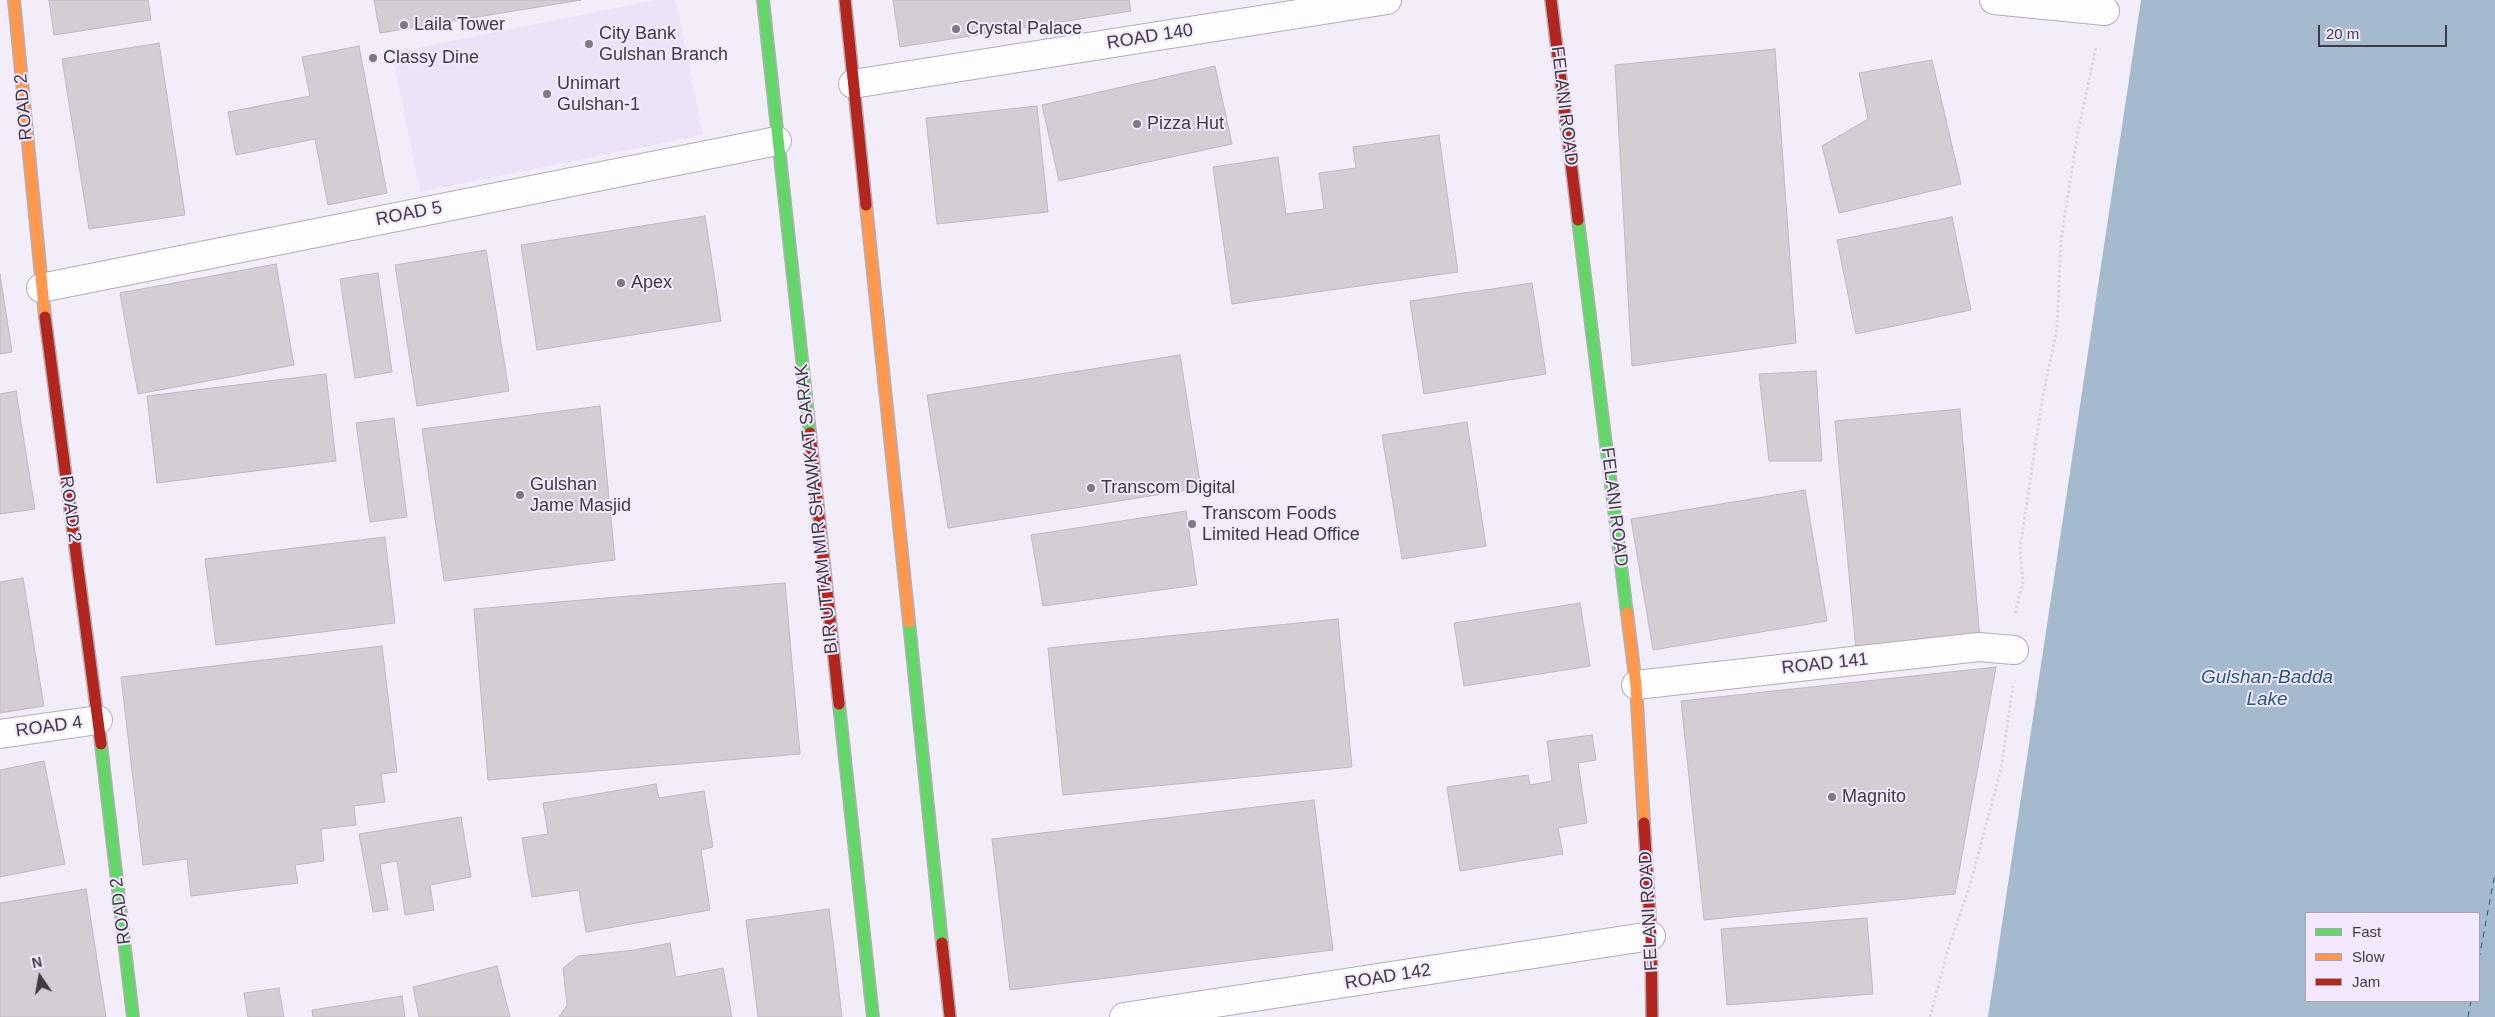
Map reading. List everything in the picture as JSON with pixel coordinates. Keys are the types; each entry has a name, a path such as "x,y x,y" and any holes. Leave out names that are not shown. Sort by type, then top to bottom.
{"street":[{"name":"ROAD 2","path":"14,0 41,288 98,720 134,1017"},
{"name":"BIR UTTAM MIR SHAWKAT SARAK","path":"763,0 873,1017"},
{"path":"845,0 950,1017"},
{"name":"ROAD 140","path":"853,84 1387,0"},
{"name":"FELANI ROAD","path":"1550,0 1636,684 1651,936 1652,1017"},
{"path":"1994,0 2105,11"},
{"name":"ROAD 5","path":"41,288 777,140"},
{"name":"ROAD 141","path":"1636,684 1979,647 2014,650"},
{"name":"ROAD 4","path":"0,734 98,720"},
{"name":"ROAD 142","path":"1124,1017 1651,936"}],"path":[{"path":"1930,1017 1948,949 1970,884 2001,770 2015,668 2013,621 2023,583 2020,549 2042,401 2057,329 2060,240 2077,137 2105,11"}],"shaded area":[{"name":"Unimart Gulshan-1","path":"655,0 676,0 703,135 420,192 392,53"}],"water":[{"name":"Gulshan-Badda Lake","path":"2141,0 2495,0 2495,1017 1988,1017"}],"building":[{"path":"49,0 148,0 151,20 54,35"},
{"name":"Laila Tower","path":"374,0 581,0 380,33"},
{"name":"Crystal Palace","path":"893,0 1129,0 1131,11 900,47"},
{"path":"159,43 185,215 89,229 62,59"},
{"path":"359,46 387,193 328,205 315,139 236,155 228,112 310,96 302,57"},
{"path":"1775,49 1796,343 1632,366 1615,65"},
{"path":"1932,60 1961,184 1839,213 1822,146 1868,119 1859,73"},
{"name":"Pizza Hut","path":"1215,66 1232,144 1059,181 1042,105"},
{"path":"1037,106 1048,212 937,224 926,118"},
{"path":"1439,135 1458,272 1232,304 1213,167 1278,157 1286,214 1324,209 1319,173 1356,168 1353,147"},
{"name":"Apex","path":"705,216 721,321 537,350 521,245"},
{"path":"1952,217 1971,310 1856,334 1837,240"},
{"path":"486,250 509,391 417,406 395,265"},
{"path":"276,264 294,365 138,394 120,293"},
{"path":"378,273 392,372 355,378 340,279"},
{"path":"0,274 12,352 0,354"},
{"path":"1532,283 1546,374 1424,394 1410,301"},
{"path":"1180,355 1201,488 948,528 927,395"},
{"path":"1816,371 1822,461 1769,461 1759,374"},
{"path":"326,374 336,461 157,483 147,396"},
{"path":"16,391 35,509 0,514 0,394"},
{"name":"Gulshan Jame Masjid","path":"600,406 615,560 444,581 422,429"},
{"path":"1960,409 1980,639 1856,650 1835,421"},
{"path":"394,418 407,517 370,522 356,423"},
{"path":"1467,422 1486,546 1402,559 1382,435"},
{"path":"1805,490 1827,621 1653,650 1631,519"},
{"path":"1186,511 1197,585 1043,606 1031,535"},
{"path":"385,537 395,623 216,645 205,559"},
{"path":"23,578 44,706 0,713 0,582"},
{"path":"785,583 800,754 488,780 474,609"},
{"path":"1580,603 1590,666 1464,686 1454,623"},
{"path":"1338,619 1352,767 1063,795 1048,648"},
{"path":"382,646 397,772 381,774 385,802 354,806 356,825 321,829 324,861 295,865 298,883 191,896 187,859 143,865 121,677"},
{"name":"Magnito","path":"1996,667 1955,894 1704,920 1681,701"},
{"path":"1592,735 1596,760 1578,763 1587,823 1558,828 1563,854 1460,871 1447,787 1528,775 1530,785 1552,781 1547,741"},
{"path":"44,761 65,864 0,877 0,770"},
{"path":"656,784 659,798 704,791 713,847 701,850 710,910 586,932 579,890 532,897 522,838 548,834 543,803"},
{"path":"1314,800 1333,950 1010,990 992,839"},
{"path":"461,817 471,877 430,885 434,910 405,915 397,861 380,864 388,910 373,912 359,834"},
{"path":"86,889 106,1017 0,1017 0,903"},
{"path":"829,909 842,1017 758,1017 746,920"},
{"path":"1867,918 1873,994 1727,1005 1721,929"},
{"path":"670,943 676,977 723,968 732,1017 559,1017 567,1005 563,968 578,956 635,950"},
{"path":"497,966 510,1017 419,1017 413,987"},
{"path":"279,988 284,1017 248,1017 244,993"},
{"path":"402,996 405,1017 313,1017 312,1010"}],"ferry route":[{"path":"2480,954 2495,873"},
{"path":"2468,1017 2471,1002"}],"traffic: fast":[{"path":"763,0 810,433"},
{"path":"1578,220 1627,613"},
{"path":"909,622 942,943"},
{"path":"839,704 873,1017"},
{"path":"101,744 133,1017"}],"traffic: slow":[{"path":"14,0 45,317"},
{"path":"866,205 909,622"},
{"path":"1627,613 1636,685 1644,823"}],"traffic: jam":[{"path":"845,0 866,205"},
{"path":"1551,0 1578,220"},
{"path":"45,317 101,744"},
{"path":"810,433 839,704"},
{"path":"1644,823 1651,936 1652,1017"},
{"path":"942,943 950,1017"}],"place":[{"name":"Laila Tower","path":"404,25"},
{"name":"Crystal Palace","path":"956,29"},
{"name":"City Bank Gulshan Branch","path":"589,44"},
{"name":"Classy Dine","path":"373,58"},
{"name":"Unimart Gulshan-1","path":"547,94"},
{"name":"Pizza Hut","path":"1137,124"},
{"name":"Apex","path":"621,283"},
{"name":"Transcom Digital","path":"1091,488"},
{"name":"Gulshan Jame Masjid","path":"520,495"},
{"name":"Transcom Foods Limited Head Office","path":"1192,524"},
{"name":"Magnito","path":"1832,797"}]}
